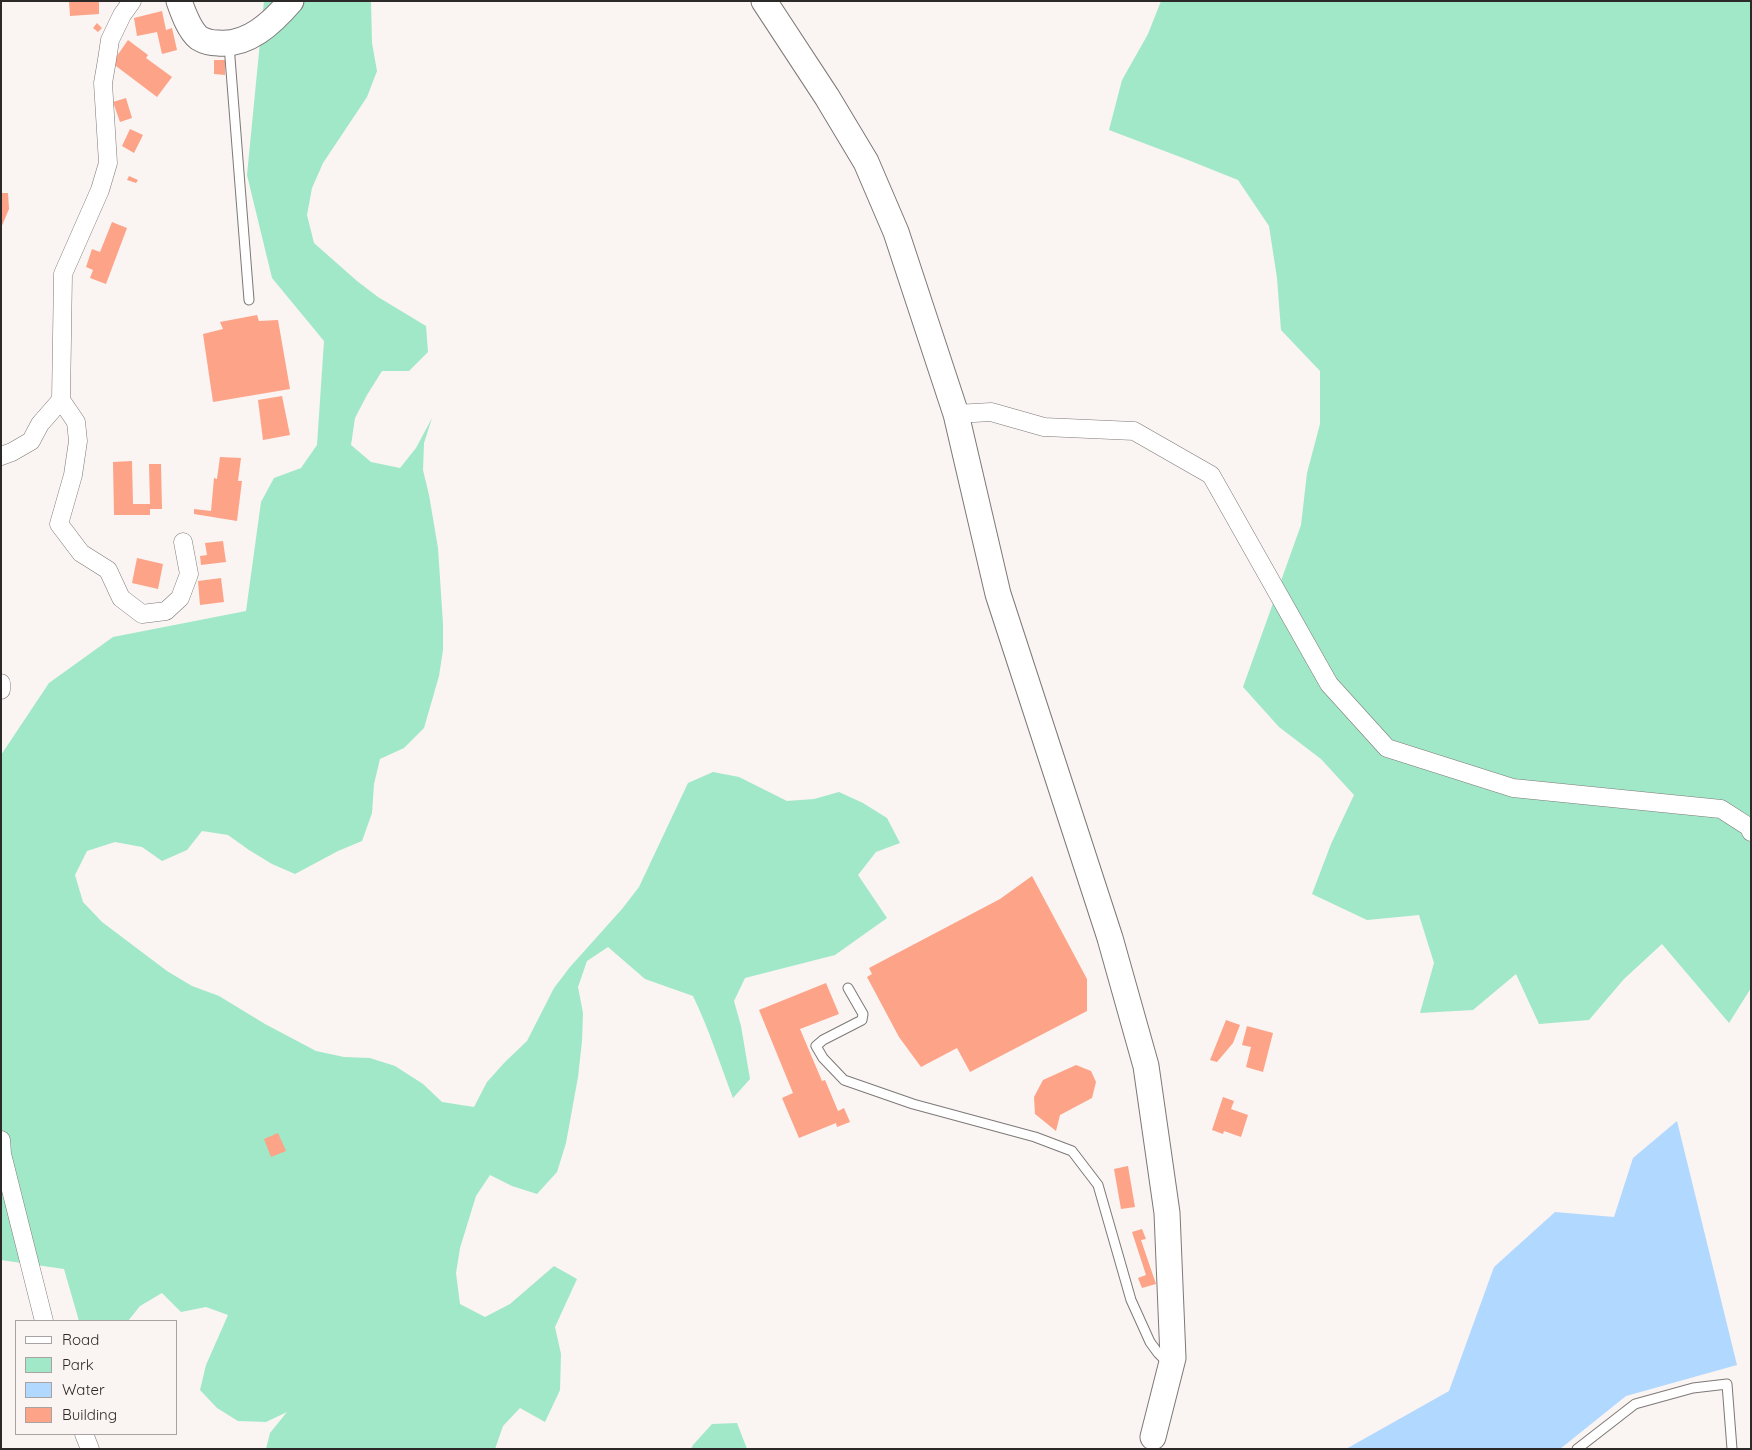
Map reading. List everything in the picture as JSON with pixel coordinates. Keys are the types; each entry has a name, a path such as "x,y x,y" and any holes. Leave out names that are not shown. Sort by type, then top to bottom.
{"street":[{"path":"132,1 122,15 110,40 106,60 104,83 108,163 100,190 63,274 61,400 76,422 78,441 73,475 59,524 81,553 108,570 120,598 142,614 166,611 180,598 189,574 183,542"},
{"path":"179,1 186,20 199,38 213,43 229,44 248,38 278,16 291,1"},
{"path":"764,1 827,97 866,162 896,232 956,414 998,594 1110,938 1146,1066 1167,1213 1173,1358 1151,1443"},
{"path":"1,456 31,441 40,424 61,400"},
{"path":"956,414 991,412 1044,427 1134,431 1211,475 1329,684 1387,748 1513,788 1721,809 1749,827 1751,832"},
{"path":"1,683 1,690"},
{"path":"1,1140 2,1154 44,1320"},
{"path":"84,1435 90,1449"}],"lane":[{"path":"229,44 249,300"},
{"path":"848,988 863,1014 862,1020 823,1040 816,1046 823,1058 844,1080 912,1104 1035,1137 1072,1151 1098,1185 1131,1300 1150,1342 1171,1366"},
{"path":"1577,1449 1635,1404 1693,1388 1727,1384 1732,1449"}],"green space":[{"path":"264,1 371,1 372,43 377,71 367,97 323,163 312,188 307,215 314,243 378,297 426,326 428,352 409,371 382,371 355,418 351,445 371,462 400,468 416,448 432,418 424,443 423,470 438,548 443,624 443,650 439,676 424,728 404,748 380,759 374,784 372,813 362,841 338,851 295,874 272,864 228,835 202,831 187,850 162,861 142,847 115,842 87,851 75,875 83,902 102,922 167,971 192,986 219,996 265,1024 316,1051 344,1057 370,1058 395,1066 423,1084 442,1102 474,1107 487,1082 527,1041 554,988 639,887 688,783 713,772 739,777 787,801 814,799 839,792 863,803 887,818 900,843 876,852 858,875 887,918 835,955 745,978 734,1001 741,1026 750,1079 733,1098 693,996 645,979 608,947 587,961 578,987 583,1013 578,1077 566,1143 557,1172 537,1194 512,1186 490,1175 476,1196 460,1248 456,1273 460,1304 485,1317 510,1304 554,1266 577,1279 555,1327 561,1354 560,1390 545,1422 520,1408 503,1426 495,1449 266,1449 270,1433 287,1412 266,1422 238,1421 217,1408 200,1390 206,1365 228,1315 206,1307 181,1312 162,1293 140,1306 129,1320 79,1320 64,1269 1,1260 1,755 49,683 113,637 246,611 261,502 274,478 301,468 317,445 324,341 272,278 247,175"},
{"path":"1161,1 1751,1 1751,988 1729,1023 1662,944 1624,979 1589,1020 1539,1024 1516,974 1473,1010 1420,1013 1434,963 1419,915 1367,920 1312,894 1331,844 1354,795 1321,759 1279,727 1243,687 1301,525 1307,473 1320,424 1320,371 1281,330 1277,278 1269,226 1238,180 1109,130 1122,80 1148,34"},
{"path":"737,1423 747,1449 691,1449 712,1424"}],"water":[{"path":"1677,1121 1737,1365 1626,1396 1560,1449 1346,1449 1449,1391 1494,1267 1555,1212 1614,1217 1633,1158"}],"building":[{"path":"69,1 99,1 99,14 70,16"},
{"path":"162,11 166,30 172,28 177,50 162,54 157,32 137,36 134,18"},
{"path":"97,23 102,28 98,32 93,28"},
{"path":"128,40 148,55 146,58 172,77 157,97 112,63"},
{"path":"214,60 225,60 225,75 214,74"},
{"path":"126,98 132,118 120,122 113,102"},
{"path":"130,129 143,135 134,153 122,146"},
{"path":"129,176 138,180 136,183 127,180"},
{"path":"1,193 8,193 9,209 1,228"},
{"path":"112,222 127,228 106,284 90,278 93,270 86,267 92,249 100,252"},
{"path":"257,315 259,321 278,320 290,389 213,402 203,334 223,329 220,322"},
{"path":"282,396 290,435 263,440 258,400"},
{"path":"220,457 241,458 238,481 242,481 237,521 194,514 194,509 211,511 214,478 217,479"},
{"path":"132,461 133,504 150,504 149,464 161,464 162,509 150,509 150,515 114,515 113,462"},
{"path":"223,541 226,562 201,565 200,556 207,555 205,543"},
{"path":"137,558 163,564 158,589 132,583"},
{"path":"221,578 224,602 200,605 198,581"},
{"path":"1032,876 1087,979 1087,1011 970,1072 957,1048 921,1067 899,1037 867,977 872,974 869,968 1000,899"},
{"path":"826,983 839,1014 800,1029 822,1081 825,1080 838,1111 844,1108 850,1122 837,1127 836,1123 799,1138 782,1098 793,1093 759,1010"},
{"path":"1226,1020 1240,1025 1233,1043 1217,1062 1210,1060"},
{"path":"1247,1026 1273,1033 1263,1072 1246,1067 1251,1047 1242,1045"},
{"path":"1076,1065 1091,1071 1096,1082 1092,1098 1060,1115 1056,1131 1035,1114 1034,1097 1043,1080"},
{"path":"1223,1097 1234,1101 1231,1109 1248,1115 1241,1137 1224,1131 1223,1134 1212,1130"},
{"path":"278,1133 286,1151 271,1157 264,1139"},
{"path":"1128,1166 1135,1207 1121,1209 1114,1169"},
{"path":"1142,1229 1146,1239 1141,1240 1156,1284 1142,1288 1138,1278 1146,1275 1132,1232"}]}
